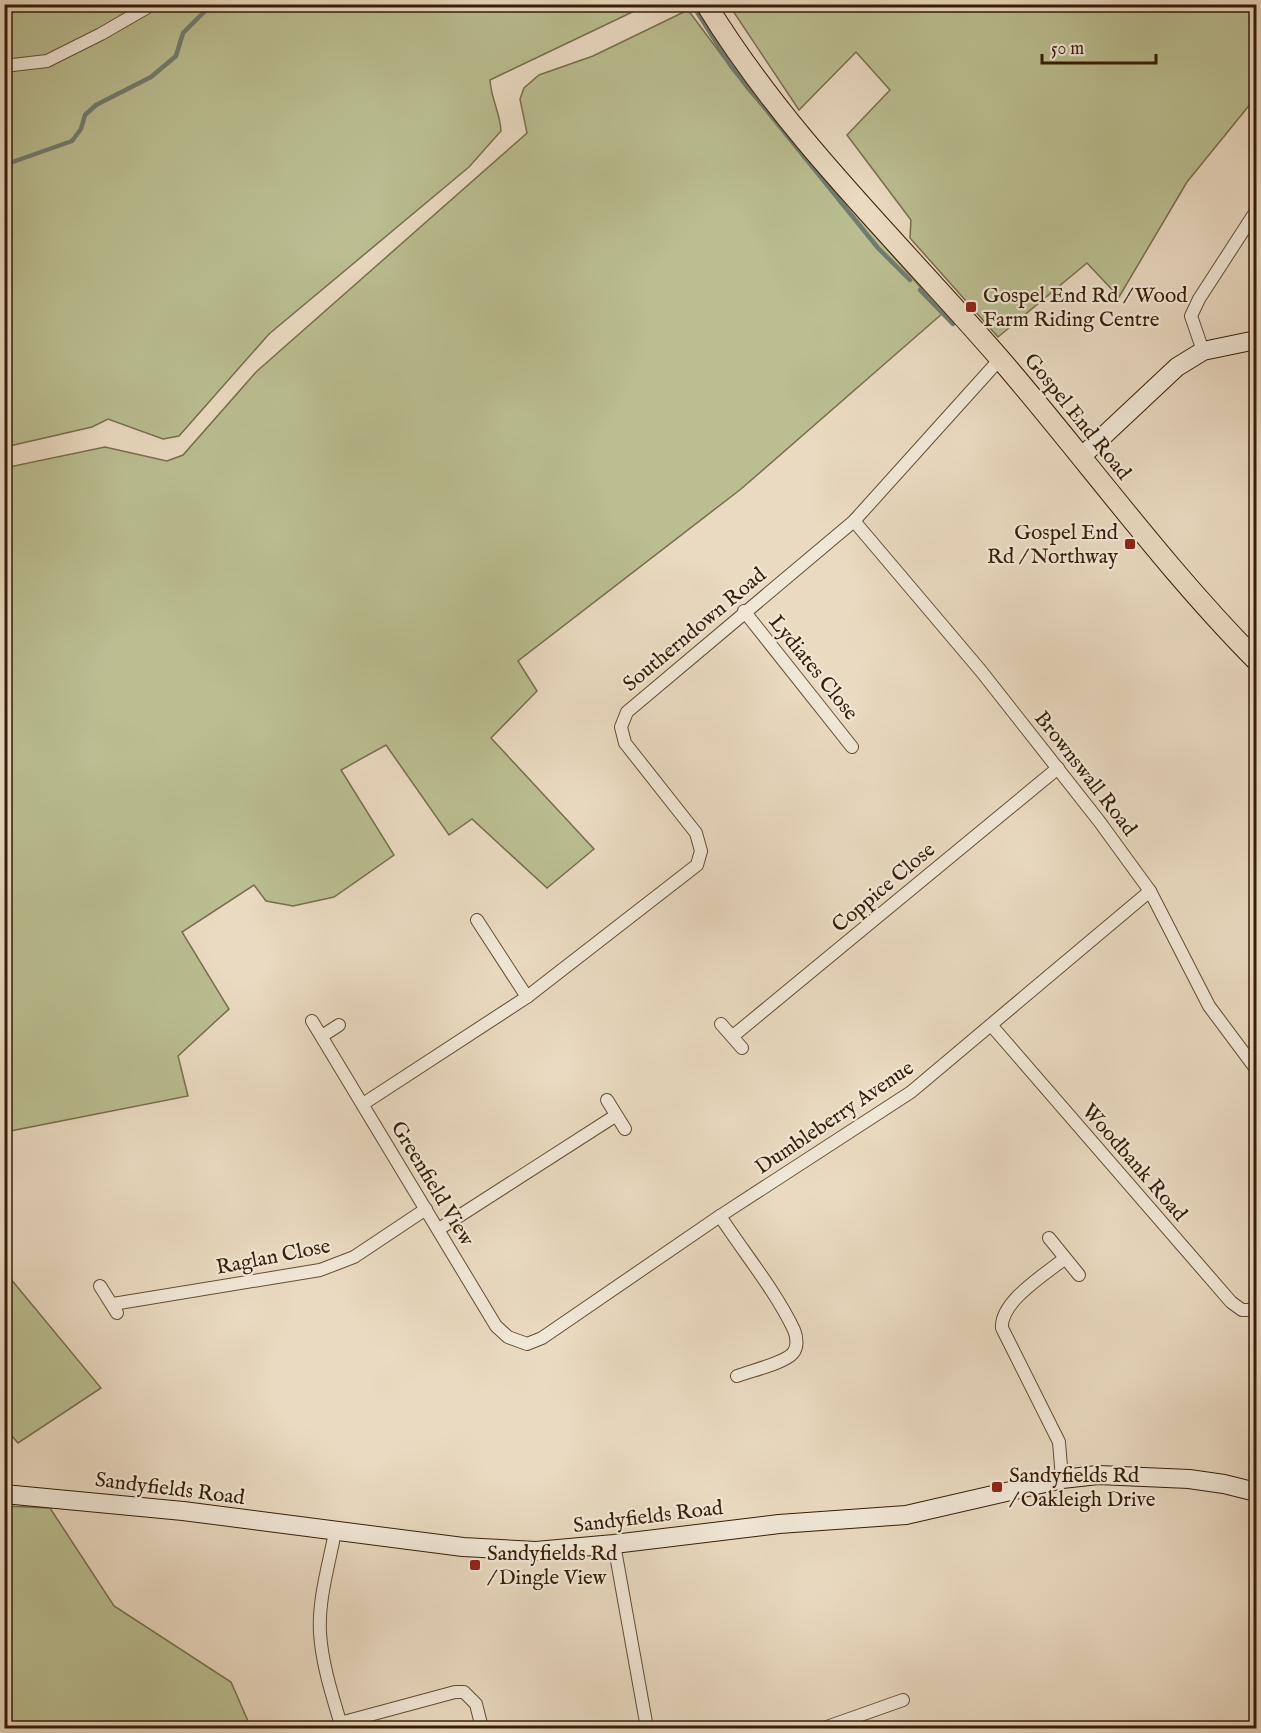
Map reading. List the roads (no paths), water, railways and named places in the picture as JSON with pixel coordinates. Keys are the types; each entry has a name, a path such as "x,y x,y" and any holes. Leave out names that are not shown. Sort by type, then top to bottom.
{"main road":[{"name":"Gospel End Road","path":"706,4 747,67 787,119 1000,359 1189,589 1257,660"}],"street":[{"path":"4,66 47,61 153,4"},
{"path":"1203,351 1191,316 1199,299 1257,211"},
{"path":"1081,457 1177,367 1203,351 1257,340"},
{"name":"Southerndown Road","path":"363,1104 527,997 697,865 701,851 696,833 624,743 621,727 627,712 744,611 854,521 1000,359"},
{"name":"Brownswall Road","path":"854,521 981,671 1058,768 1150,891 1209,1006 1257,1070"},
{"name":"Lydiates Close","path":"744,611 852,747"},
{"name":"Coppice Close","path":"733,1036 1058,768"},
{"name":"Dumbleberry Avenue","path":"519,1343 527,1344 542,1338 720,1216 910,1092 1150,891"},
{"path":"477,920 527,997"},
{"name":"Greenfield View","path":"312,1021 496,1326 519,1343"},
{"path":"721,1024 742,1048"},
{"path":"322,1036 339,1025"},
{"name":"Woodbank Road","path":"991,1025 1231,1302 1242,1310 1257,1310"},
{"path":"607,1100 625,1129"},
{"path":"439,1229 615,1116"},
{"name":"Raglan Close","path":"100,1286 115,1308 320,1270 354,1257 426,1209"},
{"path":"720,1216 782,1310 795,1332 797,1345 793,1353 786,1358 737,1376"},
{"path":"1048,1238 1079,1275"},
{"path":"1062,1479 1059,1442 1002,1328 1001,1318 1007,1307 1064,1258"},
{"name":"Sandyfields Road","path":"4,1494 183,1511 463,1547 526,1550 614,1544 779,1524 906,1515 1062,1479 1135,1474 1224,1484 1257,1492"},
{"path":"335,1532 322,1605 320,1633 328,1678 341,1726 455,1692 464,1692 476,1704 482,1728"},
{"path":"614,1544 647,1728"},
{"path":"824,1728 903,1700"}],"waterway":[{"path":"4,165 72,141 81,129 85,115 96,105 151,77 176,56 183,33 212,4"},
{"path":"694,7 731,66 878,248 910,280"},
{"path":"920,290 953,324"}],"place":[{"name":"Gospel End Rd / Wood Farm Riding Centre","path":"971,307"},
{"name":"Gospel End Rd / Northway","path":"1130,544"},
{"name":"Sandyfields Rd / Oakleigh Drive","path":"997,1487"},
{"name":"Sandyfields Rd / Dingle View","path":"475,1565"}]}
